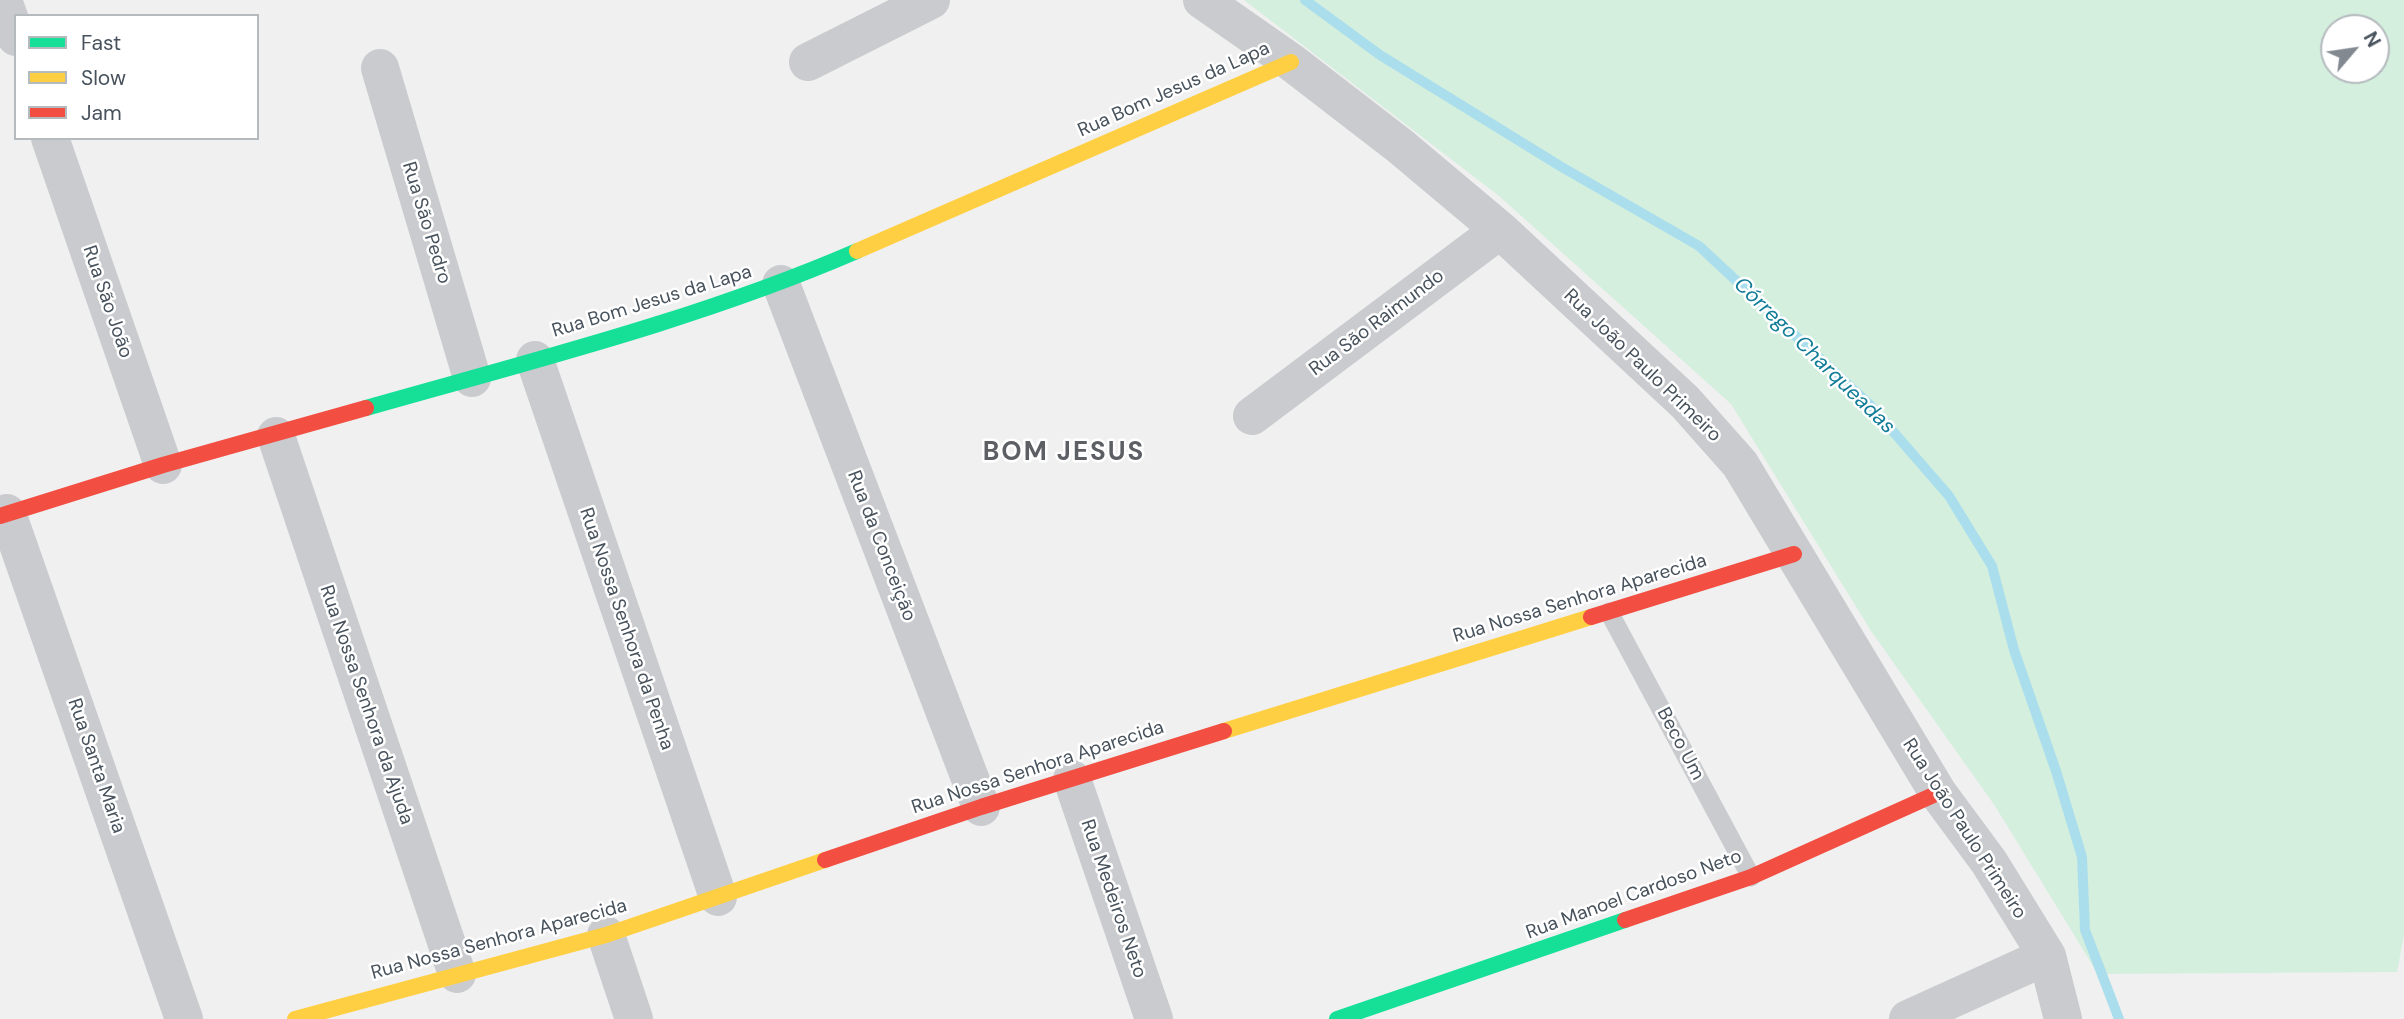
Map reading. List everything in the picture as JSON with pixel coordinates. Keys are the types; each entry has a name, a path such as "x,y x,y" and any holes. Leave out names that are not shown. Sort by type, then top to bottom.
{"street":[{"path":"3,0 14,31"},
{"path":"808,62 931,0"},
{"name":"Rua João Paulo Primeiro","path":"1202,0 1292,62 1500,230 1685,402 1741,464 1938,793 1989,862 2047,956 2063,1019"},
{"name":"Rua Bom Jesus da Lapa","path":"4,515 163,466 472,379 781,284 1292,62"},
{"name":"Rua São Pedro","path":"380,68 472,379"},
{"name":"Rua São João","path":"51,140 163,466"},
{"name":"Rua São Raimundo","path":"1252,416 1500,230"},
{"name":"Rua da Conceição","path":"781,284 981,807"},
{"name":"Rua Nossa Senhora da Penha","path":"534,360 718,897"},
{"name":"Rua Nossa Senhora da Ajuda","path":"276,436 457,974"},
{"name":"Rua Santa Maria","path":"4,515 184,1019"},
{"name":"Rua Nossa Senhora Aparecida","path":"295,1019 606,935 981,807 1794,554"},
{"name":"Rua Medeiros Neto","path":"1072,779 1154,1019"},
{"name":"Rua Manoel Cardoso Neto","path":"1338,1019 1751,877 1938,793"},
{"path":"606,935 634,1019"},
{"path":"1908,1019 2047,956"}],"lane":[{"name":"Beco Um","path":"1609,612 1751,877"}],"green space":[{"path":"1244,0 2404,0 2404,935 2397,972 2098,974 1995,806 1871,631 1731,404 1499,196"}],"waterway":[{"name":"Córrego Charqueadas","path":"1305,0 1380,55 1560,166 1699,246 1871,406 1949,496 1992,566 2014,650 2056,771 2082,857 2085,930 2119,1019"}],"traffic: fast":[{"path":"366,408 676,318 737,298 857,251"},
{"path":"1337,1019 1625,920"}],"traffic: slow":[{"path":"857,251 1291,62"},
{"path":"1224,731 1591,617"},
{"path":"295,1019 606,935 825,860"}],"traffic: jam":[{"path":"0,516 163,465 366,408"},
{"path":"1591,617 1794,554"},
{"path":"825,860 981,807 1224,731"},
{"path":"1625,920 1751,877 1938,793"}],"district":[{"name":"BOM JESUS","path":"1064,453"}]}
